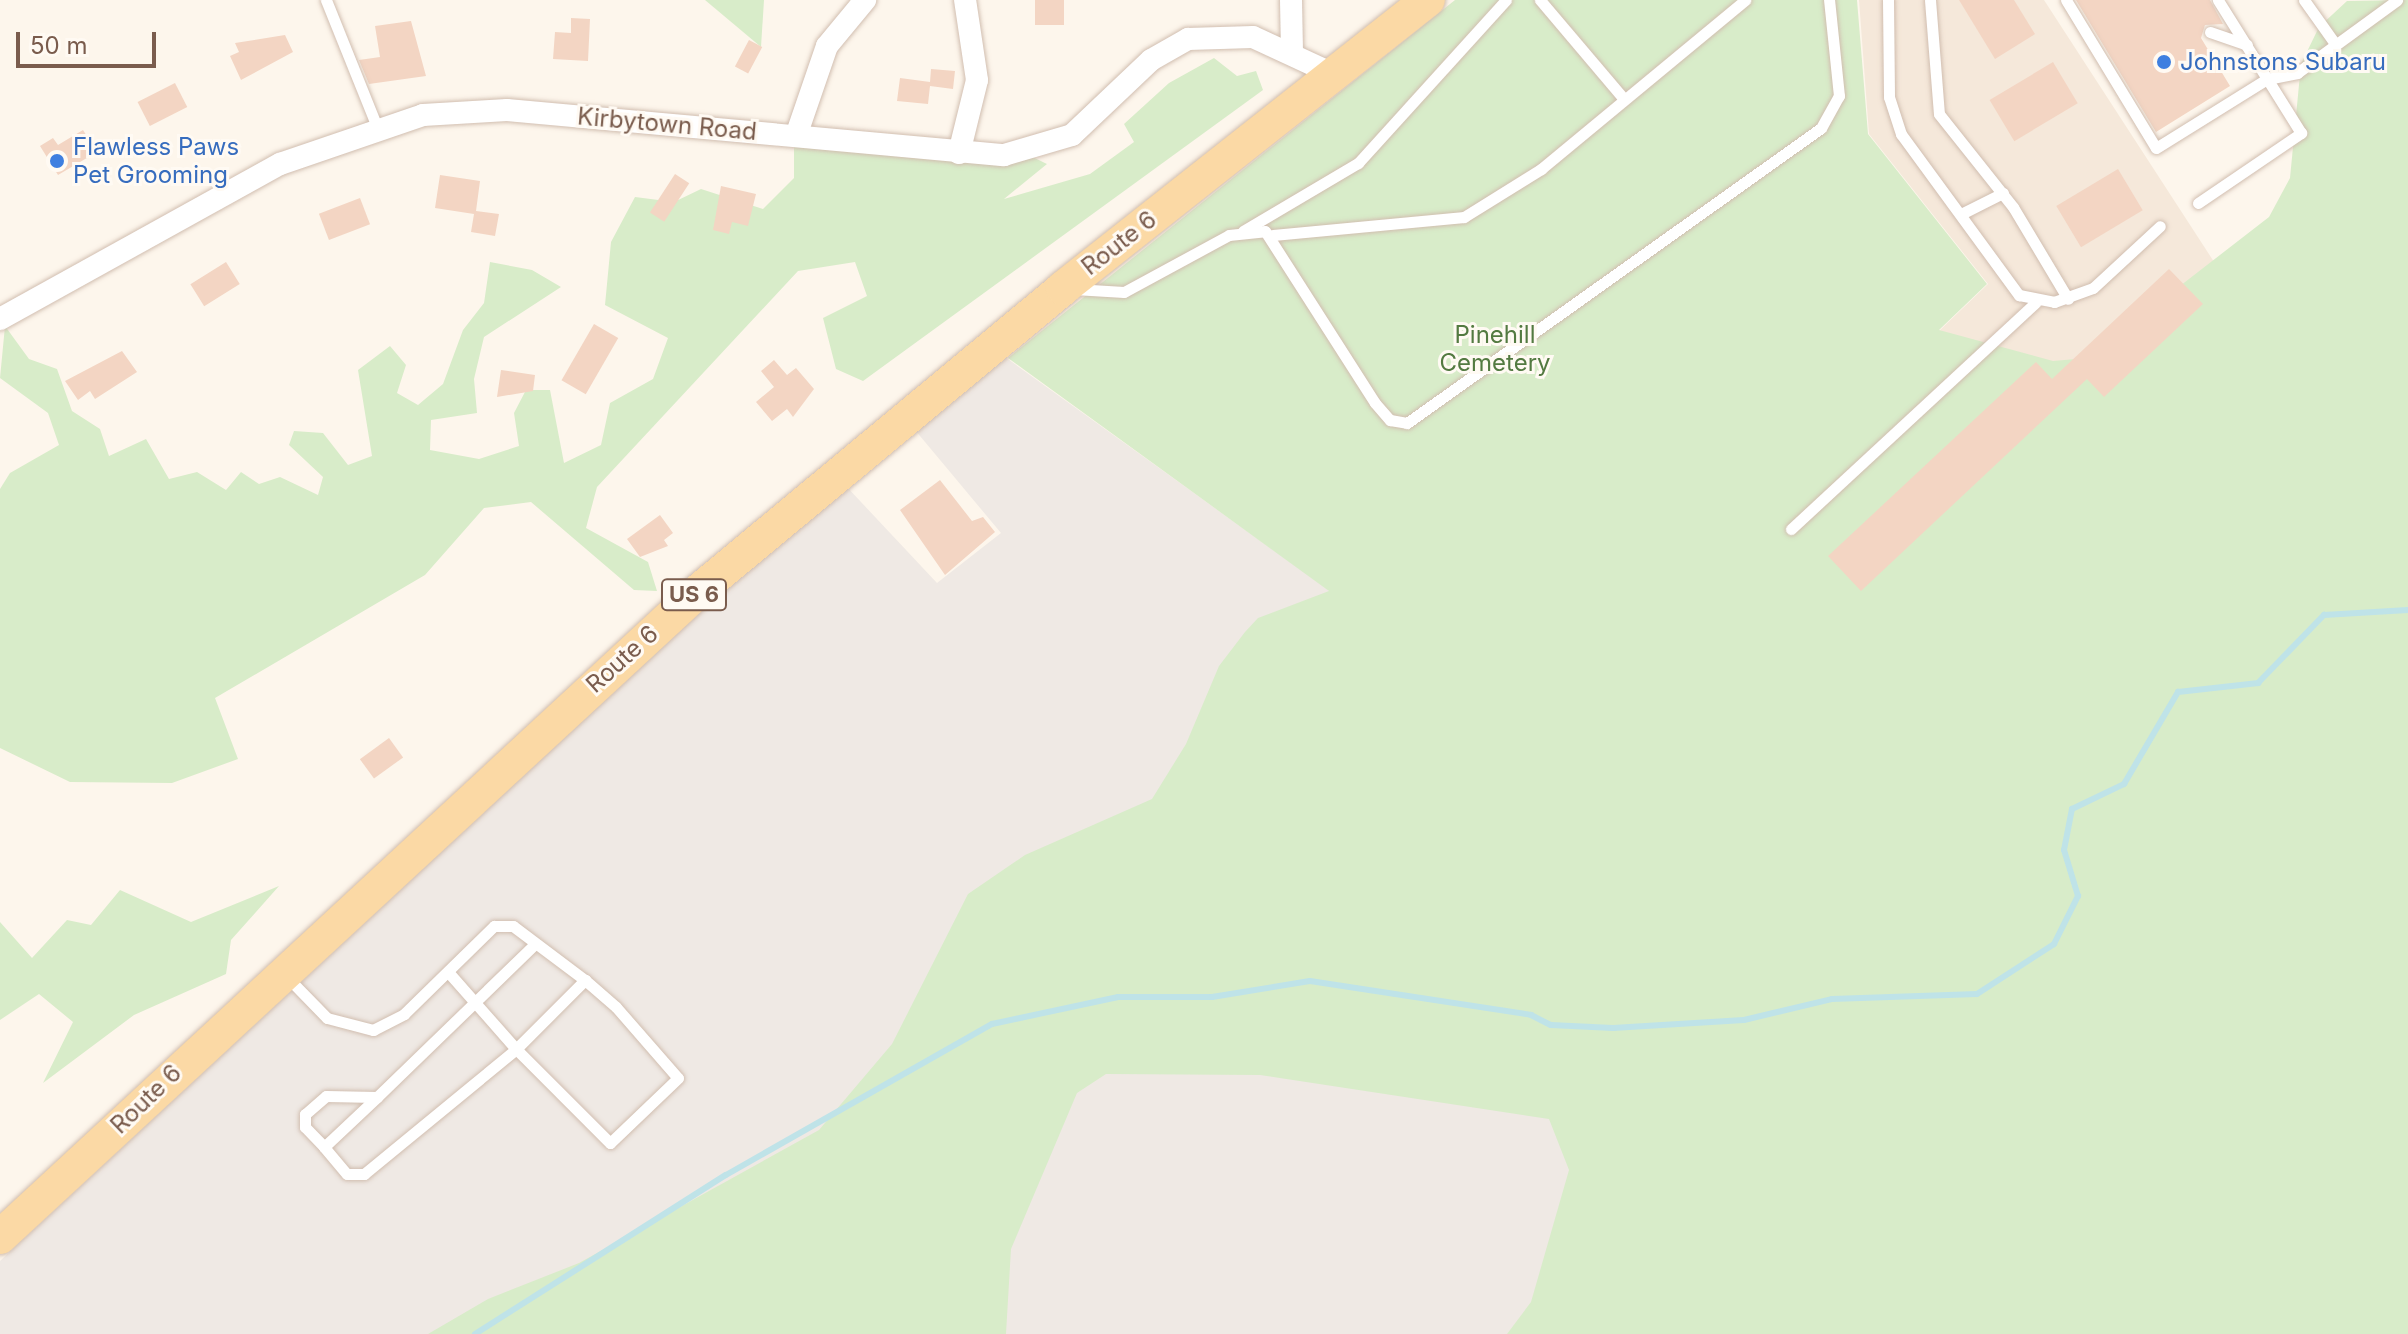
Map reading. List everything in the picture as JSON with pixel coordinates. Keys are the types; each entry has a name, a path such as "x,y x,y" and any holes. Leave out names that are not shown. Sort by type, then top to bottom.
{"main road":[{"name":"Route 6","path":"0,1237 282,971 695,594 1063,288 1428,0"}],"street":[{"path":"796,136 827,46 865,0"},
{"path":"959,153 977,80 965,0"},
{"path":"1291,0 1292,53"},
{"name":"Kirbytown Road","path":"0,319 165,222 377,127 493,110 1004,155 1053,145 1151,60 1188,39 1232,33 1292,53 1333,74"}],"lane":[{"path":"326,0 377,127"},
{"path":"1063,288 1124,292 1242,231 1358,163 1506,0"},
{"path":"1540,0 1624,99"},
{"path":"1242,231 1273,235 1308,226 1454,222 1541,169 1745,0"},
{"path":"1273,235 1291,279 1375,403 1390,420 1407,423 1821,128 1839,96 1829,0"},
{"path":"1888,0 1895,120 2019,295 2035,303 2068,299 2093,288 2160,226"},
{"path":"1930,0 1939,114 2003,193 2068,299"},
{"path":"2066,0 2156,148 2267,79 2297,73 2397,0"},
{"path":"2198,203 2301,133 2218,0"},
{"path":"2304,0 2336,45"},
{"path":"2210,32 2248,45"},
{"path":"1961,214 2003,193"},
{"path":"1791,529 2035,303"},
{"path":"282,971 327,1018 373,1030 404,1014 448,972 502,923 585,980 674,1070 677,1086 610,1143 516,1049 448,972"},
{"path":"324,1147 535,944"},
{"path":"377,1097 326,1096 305,1114 305,1127 347,1174 364,1174 516,1049 585,980"}],"shaded area":[{"path":"1859,0 2044,0 2279,362 1494,758 1988,284 1869,134"},
{"path":"1005,357 1326,588 1492,759 2360,1334 0,1334 0,1261 708,605 846,486 937,583 1001,533 915,430"}],"green space":[{"path":"705,0 764,0 761,47"},
{"name":"Pinehill Cemetery","path":"1455,0 1857,0 1868,134 1987,284 1939,330 2053,361 2087,358 2269,217 2290,178 2301,64 2319,27 2347,1 2408,0 2408,1334 1507,1334 1531,1302 1569,1170 1549,1119 1260,1075 1106,1074 1077,1093 1011,1249 1006,1334 428,1334 488,1299 579,1263 819,1130 892,1044 968,894 1025,855 1152,799 1186,744 1219,666 1245,632 1258,618 1329,591 1008,358"},
{"path":"1214,58 1237,76 1256,71 1263,90 863,381 836,369 823,318 867,296 855,262 798,271 597,487 586,528 648,562 657,591 634,590 531,502 484,508 425,575 215,698 238,759 172,783 70,782 0,748 0,489 10,473 59,445 48,413 0,378 5,326 29,359 57,369 72,411 100,429 109,456 146,439 169,479 197,472 226,490 241,472 259,484 280,477 318,495 323,477 289,445 294,431 323,433 348,465 372,456 358,370 390,346 406,365 397,393 418,405 443,384 463,330 484,303 490,262 532,270 561,287 484,337 474,379 477,413 431,420 430,450 479,459 519,446 514,413 526,390 550,390 564,463 601,445 610,403 653,379 668,338 605,305 611,242 635,197 674,202 701,189 763,209 794,178 794,140 1012,147 1047,164 1004,199 1090,174 1134,142 1124,124 1169,83"},
{"path":"279,886 231,940 226,974 134,1015 43,1083 73,1022 39,994 0,1020 0,922 32,958 67,920 91,925 120,890 191,922"}],"building":[{"path":"1035,0 1064,0 1064,25 1035,25"},
{"path":"1959,0 2014,0 2035,34 1995,59"},
{"name":"Johnstons Subaru","path":"2076,0 2210,0 2223,24 2205,25 2201,38 2230,86 2156,132"},
{"path":"571,18 590,19 588,61 553,59 555,32 571,33"},
{"path":"411,21 426,76 369,84 359,60 380,57 375,26"},
{"path":"285,35 293,52 241,80 230,56 239,52 235,43"},
{"path":"749,40 762,47 748,74 735,66"},
{"path":"2053,62 2078,103 2014,141 1990,100"},
{"path":"931,69 955,71 953,89 930,86 928,104 897,101 900,78 930,82"},
{"path":"175,83 187,107 150,126 138,102"},
{"path":"83,130 97,152 58,175 40,146 53,138 58,145"},
{"path":"2118,169 2143,210 2081,247 2056,206"},
{"path":"675,174 689,183 664,222 650,213"},
{"path":"440,175 480,181 476,211 499,214 495,236 471,232 474,214 435,208"},
{"path":"721,186 756,194 748,226 732,222 729,234 713,230"},
{"path":"360,198 370,224 329,240 319,214"},
{"path":"226,262 240,284 204,306 190,284"},
{"path":"2169,269 2203,304 2104,397 2087,379 1861,591 1828,556 2036,362 2052,379"},
{"path":"594,324 618,338 586,394 562,380"},
{"path":"122,351 137,372 95,399 90,391 78,400 65,381"},
{"path":"774,360 787,375 796,368 814,389 793,417 787,409 772,421 756,402 774,387 761,371"},
{"path":"501,370 535,375 533,391 497,397"},
{"path":"940,480 972,521 983,517 995,532 945,575 900,510"},
{"path":"660,515 673,533 664,540 668,546 640,557 627,539"},
{"path":"389,738 403,757 374,779 360,759"}],"waterway":[{"path":"475,1334 726,1175 992,1024 1118,997 1212,997 1310,981 1531,1015 1551,1025 1613,1028 1744,1020 1832,999 1977,994 2054,944 2078,896 2064,850 2072,809 2124,784 2178,692 2258,683 2324,615 2408,610"}],"place":[{"name":"Johnstons Subaru","path":"2164,62"},
{"name":"Flawless Paws Pet Grooming","path":"57,161"}]}
